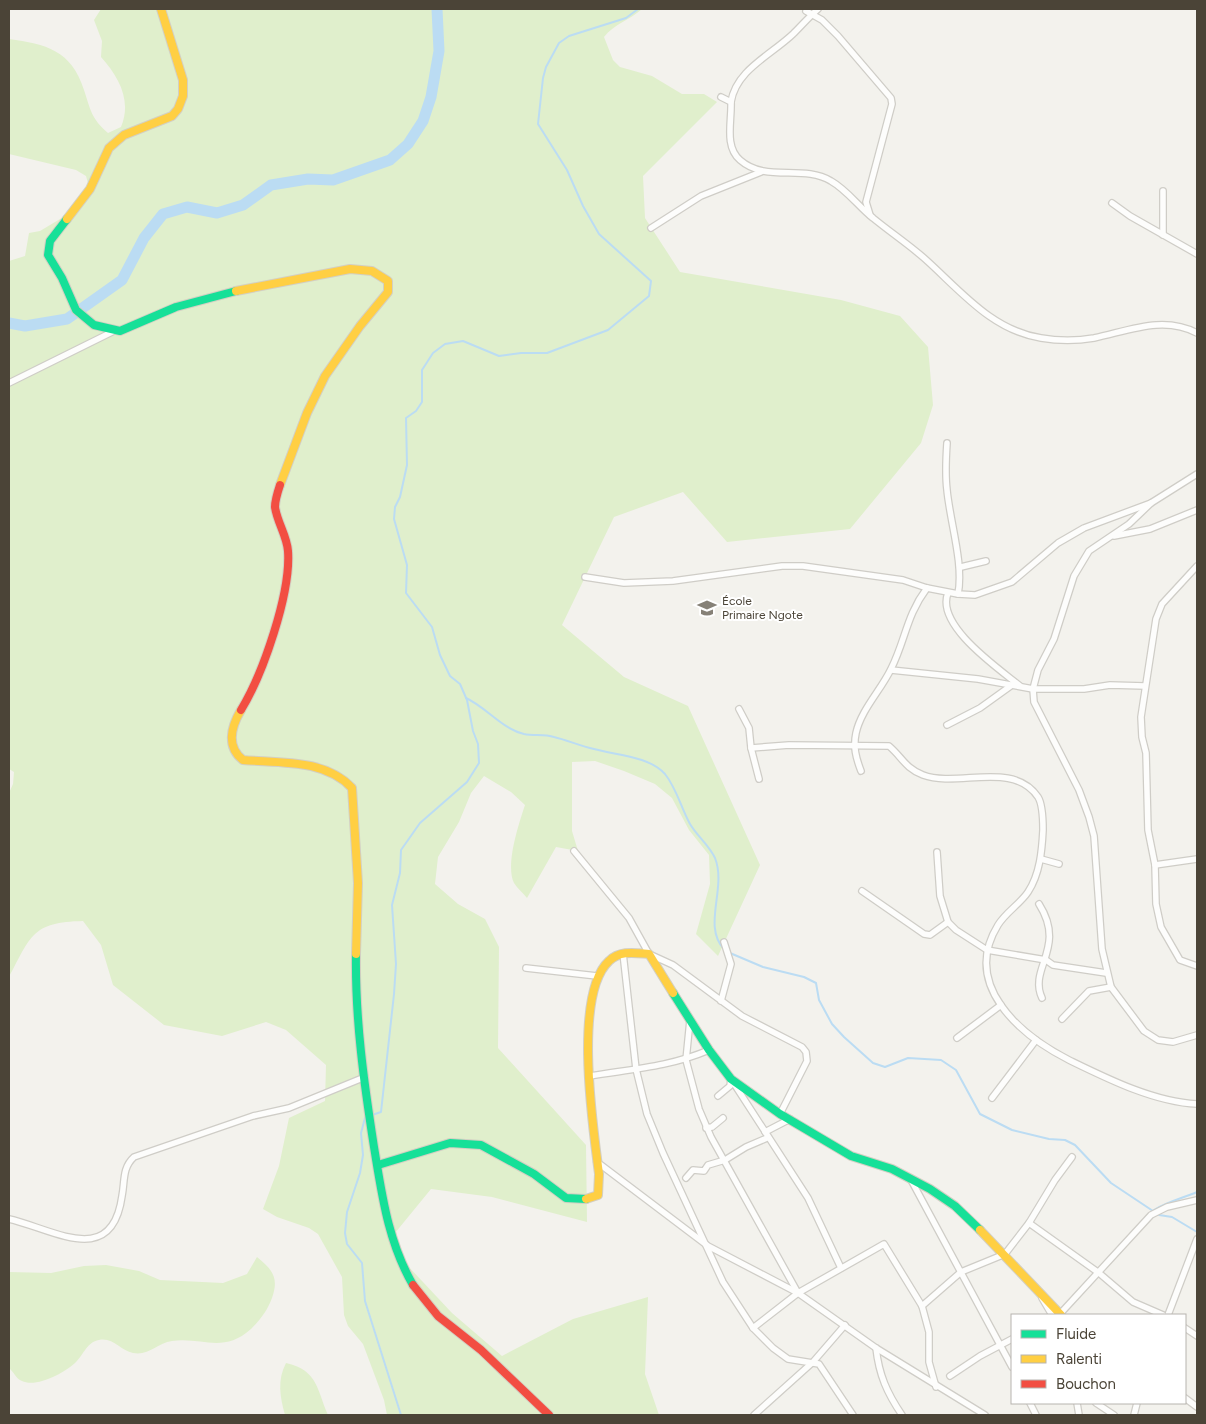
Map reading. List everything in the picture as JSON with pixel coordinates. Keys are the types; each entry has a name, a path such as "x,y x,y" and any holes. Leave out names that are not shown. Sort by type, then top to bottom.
{"street":[{"path":"115,331 95,326 81,317 73,307 64,281 48,260 47,250 50,241 90,188 109,148 124,135 172,116 178,110 183,96 183,80 161,9"},
{"path":"761,172 738,159 731,145 729,132 731,102 736,85 743,74 792,35 809,13 818,9"},
{"path":"809,13 822,20 838,36 891,98 892,104 882,135 866,202 870,215"},
{"path":"721,97 731,102"},
{"path":"651,228 701,196 761,172 801,174 830,180 924,258 982,313 1019,332 1041,338 1073,340 1156,324 1171,325 1197,333"},
{"path":"1162,191 1163,235"},
{"path":"1112,203 1197,254"},
{"path":"9,383 115,331 128,328 175,308 228,293 331,272 355,269 369,270 381,274 388,281 388,292 360,326 324,376 278,486 275,506 288,549 288,572 284,600 251,694 236,719 231,738 234,754 243,760 320,768 342,777 352,788 358,883 355,1001 368,1109 386,1218 400,1263 416,1291 438,1316 481,1350 549,1415"},
{"path":"946,443 947,488 956,553 960,567 958,594"},
{"path":"1197,474 1151,503 1129,524 1106,538 1090,552 1074,576 1066,595 1054,639 1038,670 1033,689 1034,702 1038,713 1079,790 1094,836 1096,888 1106,973 1111,987 1144,1031 1158,1040 1173,1042 1197,1035"},
{"path":"584,577 624,583 674,581 782,566 802,566 903,580 927,588 975,595 1012,582 1058,543 1084,528 1151,503"},
{"path":"1106,538 1150,528 1197,510"},
{"path":"960,567 986,561"},
{"path":"1197,566 1162,604 1156,618 1141,717 1142,737 1146,753 1148,830 1155,865 1156,904 1161,927 1180,960 1197,966"},
{"path":"861,771 854,746 858,725 891,670 903,640 910,614 927,588"},
{"path":"948,592 945,601 947,609 961,634 1021,687"},
{"path":"891,670 978,679 1033,689 1084,689 1110,685 1145,686"},
{"path":"947,724 980,708 1012,685"},
{"path":"739,709 749,728 751,748 759,778"},
{"path":"751,748 789,745 889,746 906,766 924,775 953,780 983,776 1012,779 1027,786 1038,798 1043,817 1041,859 1028,892 1009,910 997,926 987,950 987,977 991,991 1023,1030 1045,1048 1140,1091 1197,1104"},
{"path":"574,851 629,918 690,1020 732,1079 808,1198 841,1268"},
{"path":"937,852 937,878 948,922 956,930 987,950 1046,960 1052,966 1106,973"},
{"path":"1041,859 1058,864"},
{"path":"1155,865 1197,859"},
{"path":"862,891 924,934 930,934 948,922"},
{"path":"1039,904 1050,929 1046,960 1039,982 1039,991 1042,998"},
{"path":"721,1001 731,964 724,942"},
{"path":"378,1165 450,1143 481,1145 534,1174 566,1198 583,1199 598,1195 598,1162 590,1076 589,1002 597,976 614,957 634,950 649,954 672,965 742,1016 802,1047 806,1052 805,1066 780,1114"},
{"path":"624,953 636,1069 647,1114 723,1282 753,1328 788,1359 819,1364 853,1415"},
{"path":"526,968 597,976"},
{"path":"1062,1019 1089,991 1111,987"},
{"path":"957,1038 1001,1005"},
{"path":"690,1020 686,1060 706,1128 798,1293"},
{"path":"992,1098 1036,1040"},
{"path":"590,1076 656,1068 686,1060 710,1050"},
{"path":"9,1219 76,1239 93,1240 102,1236 116,1217 123,1195 124,1173 127,1164 134,1157 237,1121 290,1108 365,1077"},
{"path":"732,1079 780,1114 851,1156 892,1169 954,1206 1005,1254 1057,1314"},
{"path":"718,1096 724,1094 730,1086 732,1079"},
{"path":"706,1128 712,1127 723,1118"},
{"path":"686,1178 693,1170 704,1171 708,1165 725,1160 790,1119"},
{"path":"922,1306 961,1272 1005,1254 1029,1223 1054,1180 1072,1157"},
{"path":"598,1162 708,1246 798,1293 876,1348 936,1387 985,1415"},
{"path":"910,1178 1011,1365"},
{"path":"1059,1314 1151,1215 1167,1207 1197,1200"},
{"path":"1029,1223 1099,1273 1133,1302 1161,1314"},
{"path":"1168,1314 1197,1239"},
{"path":"753,1328 798,1293 884,1244 922,1306 929,1332 928,1362 936,1387"},
{"path":"754,1415 813,1362 845,1325"},
{"path":"1186,1329 1197,1336"},
{"path":"950,1376 1000,1344 1011,1339"},
{"path":"876,1348 879,1372 887,1393 902,1415"},
{"path":"1186,1399 1197,1407"},
{"path":"1098,1404 1114,1415"}],"green space":[{"path":"101,9 642,9 612,29 604,37 613,60 620,67 652,76 682,94 704,94 717,102 643,176 645,218 680,272 841,300 900,316 928,347 933,405 921,443 850,529 727,542 683,492 614,517 562,625 624,677 688,706 760,865 718,956 696,934 710,884 709,855 689,830 672,798 655,784 624,771 595,761 572,762 572,831 578,851 556,847 527,898 514,883 511,866 519,822 525,805 511,792 484,776 471,793 459,822 438,857 435,884 458,904 485,919 499,947 498,1048 586,1145 587,1222 492,1197 431,1189 395,1233 407,1265 452,1313 502,1356 573,1319 648,1297 645,1374 659,1415 387,1415 384,1400 363,1344 348,1326 344,1315 342,1277 318,1234 309,1228 277,1217 263,1209 279,1166 289,1118 325,1101 326,1065 286,1030 266,1022 222,1036 164,1025 113,985 101,945 83,921 53,924 35,934 9,977 9,793 13,784 14,772 9,769 9,261 25,256 29,233 40,231 80,207 89,187 86,176 76,170 9,154 9,39 46,47 56,51 64,58 79,77 95,118 108,133 121,127 125,108 122,90 118,81 101,57 102,41 94,20"},
{"path":"257,1257 271,1270 275,1280 274,1291 261,1318 241,1337 222,1343 172,1341 144,1353 129,1352 109,1340 99,1340 91,1343 76,1362 65,1371 35,1383 20,1380 9,1368 9,1272 51,1273 84,1266 106,1265 139,1271 160,1280 223,1283 247,1274"},
{"path":"286,1363 297,1366 305,1371 315,1382 328,1415 285,1415 280,1382"}],"waterway":[{"path":"9,323 25,326 67,319 122,280 144,238 163,214 187,207 217,213 243,205 271,185 308,179 333,180 390,160 408,144 423,121 431,97 439,51 437,9"},
{"path":"372,1115 381,1112 394,994 396,964 392,905 400,873 401,850 420,823 467,782 479,763 478,744 473,731 467,700 460,684 450,676 440,655 432,627 406,593 407,565 394,519 395,507 400,497 407,465 406,418 416,411 422,402 422,370 433,353 445,344 463,341 499,356 521,353 547,353 608,330 649,296 651,281 599,234 583,206 567,170 538,124 543,78 546,67 559,43 569,36 626,18 638,9"},
{"path":"466,698 508,728 528,735 550,736 589,748 631,757 650,763 665,774 673,786 690,824 715,858 718,870 715,929 718,940 724,949"},
{"path":"730,953 763,967 804,977 816,983 819,1000 832,1024 873,1063 885,1067 908,1058 941,1060 956,1070 980,1114 1012,1130 1049,1139 1065,1140 1075,1145 1111,1183 1159,1215 1172,1217 1197,1232"},
{"path":"368,1117 365,1118 361,1133 363,1155 360,1173 347,1212 345,1233 347,1244 362,1263 365,1301 401,1415"},
{"path":"1154,1210 1197,1192"}],"traffic: fast":[{"path":"67,219 50,241 48,255 62,278 76,310 94,325 120,331 176,307 236,291"},
{"path":"356,954 357,1003 361,1051 380,1183 387,1218 397,1252 413,1285"},
{"path":"673,993 709,1050 731,1079 780,1114 851,1156 892,1169 930,1189 955,1206 980,1230"},
{"path":"378,1165 450,1143 481,1145 534,1174 566,1198 586,1199"}],"traffic: slow":[{"path":"67,219 90,189 109,148 124,135 172,116 178,109 183,96 183,80 161,9"},
{"path":"236,291 350,269 372,271 388,281 388,292 360,326 325,376 307,413 280,485"},
{"path":"241,710 233,730 232,743 234,749 243,760 301,764 315,767 329,772 352,788 358,883 356,954"},
{"path":"586,1199 598,1195 599,1174 588,1062 588,1031 591,1002 598,978 609,961 618,955 628,953 649,954 673,993"},
{"path":"980,1230 1060,1314"}],"traffic: jam":[{"path":"241,710 258,676 274,633 285,588 288,551 275,507 280,485"},
{"path":"413,1285 438,1316 481,1350 549,1415"}],"place":[{"name":"École Primaire Ngote","path":"707,608"}]}
